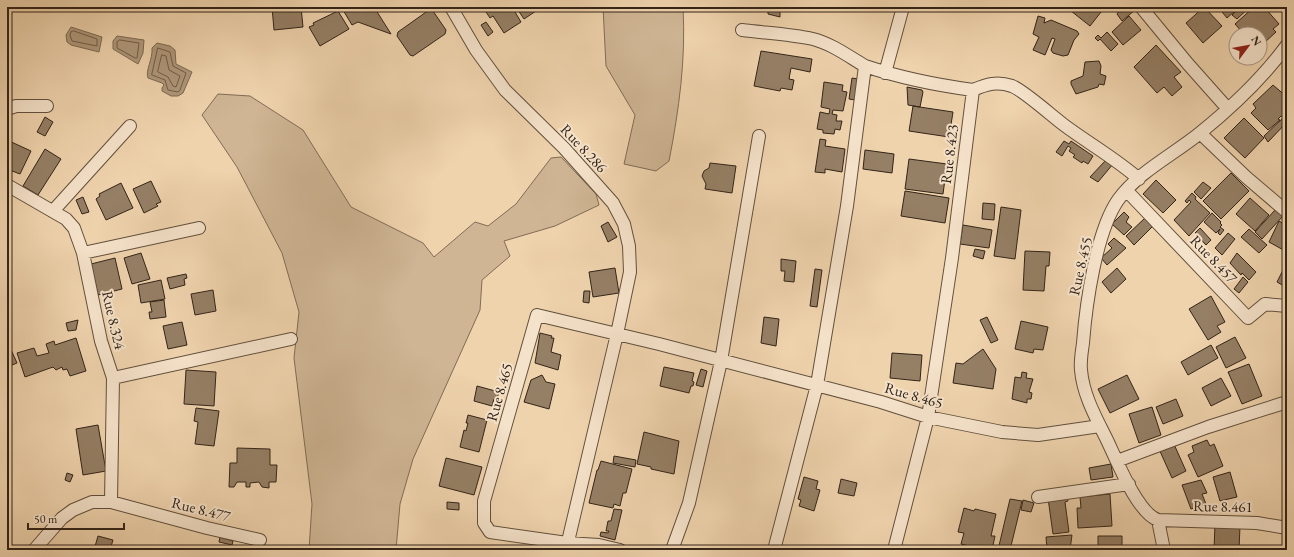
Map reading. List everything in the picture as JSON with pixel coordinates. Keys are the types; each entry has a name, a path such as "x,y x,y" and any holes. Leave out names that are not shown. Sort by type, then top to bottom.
{"street":[{"path":"885,73 903,7"},
{"path":"1141,7 1188,64 1228,109"},
{"name":"Rue 8.286","path":"454,8 476,50 505,90 564,148 614,203 624,224 629,252 630,272 617,334 566,547"},
{"path":"742,30 791,35 814,40 837,49 865,66 885,73 925,83 973,90 987,84 999,83 1014,87 1066,126 1122,164 1139,179"},
{"name":"Rue 8.455","path":"1158,520 1146,513 1117,461 1088,400 1080,369 1085,315 1094,268 1108,221 1119,200 1139,179 1200,133 1251,88 1271,67 1287,45"},
{"path":"774,550 817,385 847,206 865,66"},
{"name":"Rue 8.423","path":"894,550 928,417 952,258 973,90"},
{"path":"7,109 16,106 47,106"},
{"path":"54,211 130,126"},
{"path":"1200,133 1272,201 1287,212"},
{"path":"672,550 689,503 721,361 759,136"},
{"name":"Rue 8.324","path":"7,185 66,219 74,228 83,253 101,341 113,378 111,502"},
{"name":"Rue 8.457","path":"1127,191 1248,318 1265,304 1287,306"},
{"path":"83,253 199,228"},
{"name":"Rue 8.465","path":"620,550 599,545 566,547 490,532 484,523 484,501 537,315 659,344 817,385 881,402 928,417 1002,432 1038,435 1100,426"},
{"path":"113,378 291,339"},
{"path":"1117,461 1208,428 1287,402"},
{"path":"1038,497 1129,484"},
{"name":"Rue 8.477","path":"34,550 62,518 73,510 92,502 111,502 207,528 260,540"},
{"path":"1158,520 1164,550"},
{"name":"Rue 8.461","path":"1158,520 1257,523 1287,528"}],"shaded area":[{"path":"603,7 683,7 683,65 676,123 669,161 656,171 624,164 635,115 606,66"},
{"path":"218,94 250,96 303,130 351,207 423,243 434,257 475,222 488,226 516,204 551,158 561,157 596,194 599,205 555,226 504,241 510,256 482,280 480,310 413,459 400,504 396,550 309,550 312,504 294,358 299,312 282,253 237,167 202,115"}],"water":[{"path":"71,27 102,37 99,52 71,45 67,42 66,35"},
{"path":"117,36 144,40 143,53 138,64 113,49 113,41"},
{"path":"157,43 170,46 175,50 176,64 192,72 183,93 178,96 171,96 162,91 164,85 162,83 148,78 147,75 152,48"}],"building":[{"path":"272,7 301,7 303,27 274,30"},
{"path":"347,7 374,7 391,34 358,22 352,25 343,10"},
{"path":"488,7 512,7 521,22 504,33 493,16 490,18 484,9"},
{"path":"516,7 542,7 524,19"},
{"path":"768,7 780,7 780,17 768,14"},
{"path":"1066,7 1094,7 1101,12 1090,26"},
{"path":"1122,7 1133,7 1135,10 1122,21 1117,14"},
{"path":"1204,7 1222,26 1203,43 1186,23"},
{"path":"1218,7 1233,7 1236,10 1227,18"},
{"path":"1240,7 1250,7 1237,19 1232,15"},
{"path":"1254,7 1260,12 1265,8 1279,24 1273,29 1276,32 1268,39 1268,26 1237,26 1235,24"},
{"path":"429,10 433,11 446,30 445,34 413,56 410,55 397,36 398,32"},
{"path":"338,11 349,29 320,46 309,27 314,25 313,23"},
{"path":"1038,16 1045,18 1044,23 1051,20 1077,31 1079,34 1074,40 1068,55 1063,56 1053,53 1051,50 1055,39 1052,38 1045,55 1033,50 1039,37 1033,34"},
{"path":"1129,16 1141,30 1123,45 1112,32"},
{"path":"486,22 493,32 488,36 481,25"},
{"path":"1107,32 1118,44 1111,51 1100,39 1098,41 1095,38 1098,35 1101,38"},
{"path":"1156,45 1181,72 1174,77 1182,87 1172,96 1164,87 1157,93 1134,67"},
{"path":"761,51 812,59 810,72 791,68 789,79 794,80 792,90 781,88 780,91 754,86"},
{"path":"1099,61 1101,66 1100,74 1106,76 1104,85 1099,84 1098,87 1076,94 1071,81 1083,76 1085,62"},
{"path":"852,78 858,79 855,100 849,99"},
{"path":"824,82 843,85 842,91 847,92 843,111 833,110 832,114 837,115 836,121 842,121 840,130 835,129 834,134 823,133 823,130 817,129 820,112 829,114 830,109 821,107"},
{"path":"1273,85 1287,97 1287,122 1268,142 1264,136 1284,117 1281,116 1278,119 1280,120 1268,130 1251,113 1256,108 1253,104"},
{"path":"907,87 922,90 923,92 920,107 908,105"},
{"path":"913,106 953,112 949,137 909,131"},
{"path":"45,117 53,122 45,136 37,132"},
{"path":"1244,118 1264,138 1245,158 1224,138"},
{"path":"820,139 826,140 825,146 845,149 842,172 825,169 825,173 815,172"},
{"path":"7,140 31,151 20,174 7,169"},
{"path":"1064,141 1069,144 1071,141 1093,156 1088,164 1083,161 1082,163 1073,157 1075,155 1069,151 1071,148 1068,146 1062,156 1056,152"},
{"path":"45,149 61,159 38,195 23,186"},
{"path":"865,150 894,154 892,173 863,169"},
{"path":"909,159 947,164 943,194 905,189"},
{"path":"1106,160 1113,164 1098,182 1090,177"},
{"path":"710,163 736,166 732,193 705,189 706,184 702,176 704,171 709,168"},
{"path":"1231,173 1249,191 1221,219 1203,201"},
{"path":"1156,180 1176,200 1163,213 1143,194"},
{"path":"151,181 161,202 156,204 158,206 144,213 133,189"},
{"path":"1203,182 1211,188 1201,199 1194,192"},
{"path":"121,183 133,208 106,220 96,199 100,196 99,194"},
{"path":"905,191 949,198 945,223 901,216"},
{"path":"1192,193 1196,197 1195,199 1210,213 1189,236 1174,220 1191,202 1189,200 1187,203 1185,201"},
{"path":"83,197 89,212 82,214 76,200"},
{"path":"1250,198 1269,215 1255,231 1236,214"},
{"path":"983,203 995,204 994,220 982,219"},
{"path":"1001,207 1021,210 1015,259 994,256"},
{"path":"1275,210 1283,216 1262,239 1255,232"},
{"path":"1124,212 1129,217 1126,222 1132,227 1124,235 1112,224"},
{"path":"1212,213 1221,222 1220,223 1222,225 1220,227 1224,230 1220,235 1218,233 1220,229 1216,233 1204,222"},
{"path":"1145,218 1153,226 1134,245 1126,236"},
{"path":"1279,221 1287,226 1287,252 1269,242"},
{"path":"608,222 617,237 608,242 601,226"},
{"path":"963,225 992,230 989,248 960,244"},
{"path":"1200,228 1211,240 1206,245 1195,233"},
{"path":"1249,229 1267,245 1259,253 1241,237"},
{"path":"1228,233 1235,239 1222,255 1215,248"},
{"path":"1114,238 1126,248 1107,265 1101,258 1112,248 1108,244"},
{"path":"975,249 985,251 983,259 973,256"},
{"path":"1025,251 1050,252 1049,266 1046,266 1044,291 1023,290"},
{"path":"141,253 150,279 132,284 124,258"},
{"path":"1237,253 1256,272 1249,280 1242,273 1241,275 1230,263"},
{"path":"115,258 122,289 98,295 91,264"},
{"path":"781,259 796,261 794,282 784,281 785,271 781,271"},
{"path":"1287,262 1287,283 1284,286 1277,282"},
{"path":"615,268 619,293 593,297 589,272"},
{"path":"1117,268 1126,279 1111,293 1102,282"},
{"path":"815,269 822,270 817,307 810,306"},
{"path":"186,274 187,278 184,279 185,285 170,289 167,278"},
{"path":"1243,277 1248,282 1239,293 1234,289"},
{"path":"161,280 165,299 141,303 138,285"},
{"path":"213,290 216,311 195,315 191,294"},
{"path":"584,291 590,291 589,303 583,302"},
{"path":"1211,296 1225,322 1217,326 1221,332 1208,340 1189,309"},
{"path":"164,300 166,317 150,319 149,312 152,312 150,302"},
{"path":"764,317 779,319 776,346 761,343"},
{"path":"987,317 998,340 991,343 980,320"},
{"path":"78,320 76,330 68,331 66,323"},
{"path":"1021,321 1048,327 1043,350 1034,349 1033,353 1015,349"},
{"path":"182,322 187,345 168,349 163,326"},
{"path":"540,333 552,336 551,338 554,338 551,352 561,355 558,370 535,363"},
{"path":"1235,337 1246,358 1226,368 1216,347"},
{"path":"76,338 86,371 70,376 67,369 63,370 62,367 56,370 53,367 25,377 17,353 34,348 37,356 49,353 46,344 54,341 55,345"},
{"path":"8,343 17,363 7,367 7,344"},
{"path":"1211,345 1218,358 1188,375 1181,362"},
{"path":"983,349 996,369 993,389 953,383 956,363 963,364"},
{"path":"892,353 922,355 920,381 890,378"},
{"path":"1249,364 1262,396 1242,404 1228,372"},
{"path":"664,367 694,373 692,381 694,382 693,386 691,386 689,393 660,386"},
{"path":"701,369 707,371 703,387 696,385"},
{"path":"186,370 216,372 214,406 184,404"},
{"path":"1022,372 1027,373 1026,378 1033,379 1029,392 1032,393 1031,399 1027,399 1027,403 1012,399 1015,377 1021,378"},
{"path":"542,375 546,382 555,384 549,409 524,402 531,380"},
{"path":"1127,375 1139,399 1110,413 1098,389"},
{"path":"1221,378 1231,396 1211,406 1202,388"},
{"path":"477,386 499,392 497,399 494,399 492,406 474,401"},
{"path":"1176,399 1183,416 1163,424 1156,407"},
{"path":"1152,407 1161,435 1139,443 1129,414"},
{"path":"196,408 219,411 214,446 195,444 198,422 194,421"},
{"path":"468,415 487,420 479,452 460,447 464,430 466,431 468,423 466,423"},
{"path":"98,425 106,471 83,475 76,429"},
{"path":"644,432 679,441 674,474 637,464"},
{"path":"1207,440 1210,446 1214,444 1223,466 1198,477 1188,455 1194,452 1192,446"},
{"path":"1173,442 1186,471 1172,478 1159,449"},
{"path":"237,448 270,449 270,465 277,465 276,482 269,482 269,488 262,487 259,482 250,483 250,487 246,487 246,482 237,482 234,487 229,487 230,463 237,463"},
{"path":"614,456 636,460 635,467 613,463"},
{"path":"446,458 482,467 474,495 439,486"},
{"path":"601,461 632,469 626,493 623,493 620,506 614,504 613,508 589,503 597,470"},
{"path":"1111,464 1113,477 1091,480 1089,468"},
{"path":"1230,472 1237,497 1220,501 1213,477"},
{"path":"67,473 73,475 70,482 65,480"},
{"path":"804,477 818,481 816,489 820,490 814,511 799,506 801,500 798,499"},
{"path":"841,479 857,483 854,496 838,493"},
{"path":"1201,480 1207,493 1202,494 1206,504 1191,509 1182,485"},
{"path":"1110,494 1112,526 1078,528 1077,508 1081,508 1080,497"},
{"path":"1067,496 1068,501 1065,502 1069,532 1053,534 1048,498"},
{"path":"1010,499 1022,501 1010,550 998,550"},
{"path":"1023,500 1034,503 1031,512 1021,510"},
{"path":"447,502 459,503 459,510 447,509"},
{"path":"964,508 996,514 991,536 995,536 992,550 972,550 973,547 961,544 964,533 958,532"},
{"path":"614,509 622,510 615,540 600,536 601,532 608,533 609,531 606,531 608,521 611,521"},
{"path":"1215,524 1240,526 1239,550 1214,550"},
{"path":"1072,535 1070,550 1047,550 1046,537"},
{"path":"98,536 113,540 110,550 94,550"},
{"path":"1098,536 1122,536 1122,550 1098,550"},
{"path":"220,537 233,541 232,545 219,542"}]}
